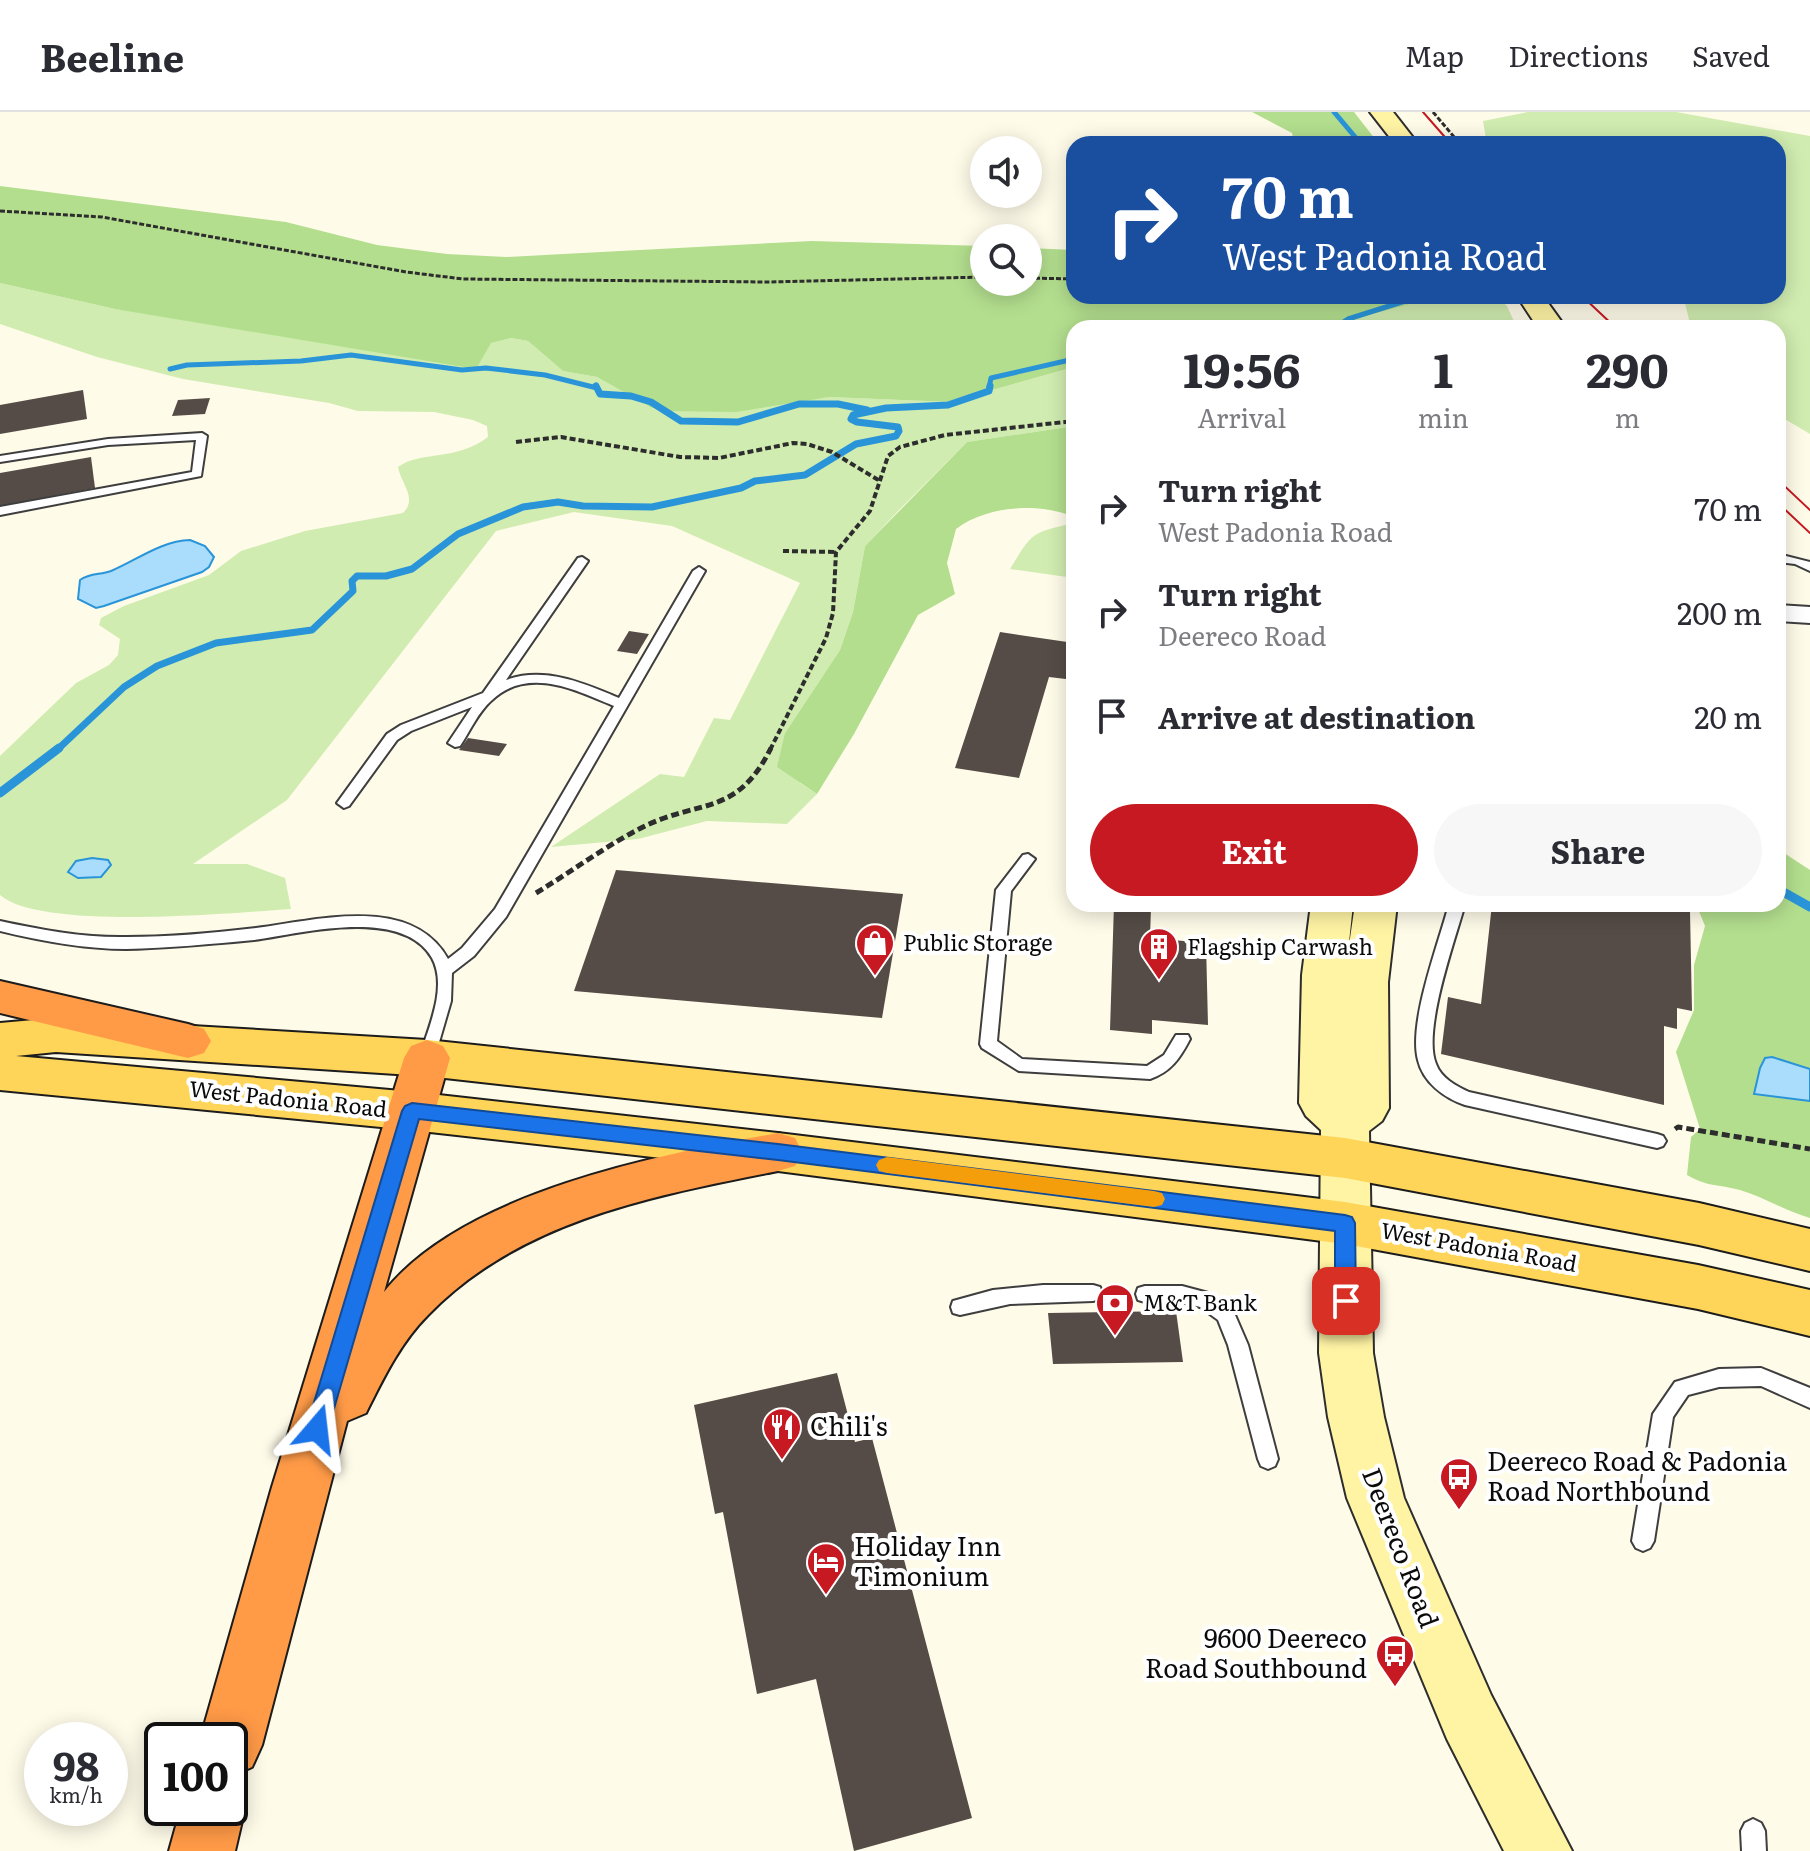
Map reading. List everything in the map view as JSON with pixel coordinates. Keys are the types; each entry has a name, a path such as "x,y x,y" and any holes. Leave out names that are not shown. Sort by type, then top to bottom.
{"highway":[{"path":"0,997 188,1041"},
{"path":"236,1722 300,1487 427,1058"},
{"path":"300,1487 373,1346 404,1306 459,1257 518,1222 569,1202 694,1167 778,1152"},
{"path":"202,1851 208,1826"}],"main road":[{"path":"1381,112 1400,136"},
{"path":"1327,912 1323,1103 1345,1140"},
{"path":"412,1111 488,1105 687,1116 1267,1184 1345,1140 1365,1108 1366,982 1375,912"},
{"path":"0,1040 56,1035 427,1058 1345,1140 1810,1250"},
{"name":"West Padonia Road","path":"0,1072 412,1111 778,1152 1345,1223 1698,1287 1810,1313"},
{"name":"Deereco Road","path":"1345,1140 1346,1353 1356,1417 1376,1498 1469,1717 1539,1851"}],"street":[{"path":"1786,614 1810,615"}],"lane":[{"path":"0,459 108,442 202,436 197,474 0,511"},
{"path":"1786,559 1810,567"},
{"path":"455,743 582,561"},
{"path":"444,971 484,937 501,913 699,571"},
{"path":"344,803 392,737 406,728 488,696 524,677 575,685 620,704"},
{"path":"1028,859 1004,890 988,1044 1019,1065 1150,1073 1170,1060 1182,1039"},
{"path":"1455,912 1431,992 1425,1058 1432,1074 1445,1088 1465,1098 1657,1141"},
{"path":"0,926 67,938 124,943 174,941 357,922 387,925 413,933 434,948 444,971 445,996 427,1058"},
{"path":"960,1307 991,1297 1027,1292 1093,1293"},
{"path":"1145,1294 1182,1294 1205,1300 1225,1314 1238,1345 1268,1459"},
{"path":"1643,1541 1663,1414 1682,1388 1719,1378 1761,1377 1810,1399"}],"path":[{"path":"1433,112 1453,136"},
{"path":"0,211 102,217 406,272 463,279 768,282 970,277"},
{"path":"1042,278 1066,279"},
{"path":"501,913 639,829 668,816 731,800 746,790 758,774 826,638 833,613 836,552 858,531 873,505 886,459 894,450 913,440 1066,422"},
{"path":"516,442 561,437 702,458 732,457 793,443 817,446 832,452 880,481"},
{"path":"783,551 836,552"},
{"path":"1657,1141 1678,1127 1810,1149"}],"green space":[{"path":"1252,112 1354,112 1373,136 1293,136"},
{"path":"1528,112 1676,112 1810,136 1810,434 1786,420 1786,320 1689,320 1685,304 1786,304 1786,136 1486,136 1483,121"},
{"path":"0,186 286,222 377,245 447,254 506,257 812,241 970,246 970,296 1042,296 1042,249 1066,250 1066,304 1410,304 1349,320 1066,320 1066,369 950,402 829,397 736,412 666,411 650,407 597,377 563,371 528,341 511,338 491,343 476,369 115,309 0,283"},
{"path":"0,283 115,309 490,343 511,338 528,341 563,371 597,377 650,407 829,397 950,402 1066,369 1066,427 967,442 865,546 853,612 840,650 785,733 800,783 817,794 787,824 707,821 638,839 551,847 660,774 684,777 714,718 730,720 800,583 672,526 574,512 496,531 287,800 193,864 247,864 285,878 291,909 140,917 55,913 22,906 0,895 0,756 76,683 109,665 118,655 120,639 99,625 101,618 124,606 209,575 241,551 305,531 403,513 409,496 398,467 476,445 488,437 487,426 434,412 358,411 329,403 183,379 97,357 0,324"},
{"path":"1410,304 1505,304 1513,320 1349,320"},
{"path":"1066,427 1066,514 1029,508 997,511 968,521 956,529 947,563 955,594 918,615 854,734 817,794 777,767 785,733 840,650 853,612 865,546 967,442"},
{"path":"1066,525 1066,577 1010,569 1029,540"},
{"path":"1786,854 1810,870 1810,1069 1783,1060 1780,1098 1810,1101 1810,1218 1749,1193 1687,1175 1691,1137 1700,1129 1676,1052 1694,1010 1694,965 1705,926 1699,912 1786,912"}],"water":[{"path":"190,540 205,546 214,557 202,572 96,608 78,599 80,580 111,571 169,544"},
{"path":"92,858 108,860 111,865 101,877 78,878 68,872 76,861"},
{"path":"1772,1057 1810,1069 1810,1101 1754,1094 1760,1068 1765,1058"}],"building":[{"path":"83,390 87,419 0,434 0,405"},
{"path":"210,398 205,414 172,416 178,400"},
{"path":"91,457 95,488 0,506 0,473"},
{"path":"629,631 649,634 637,654 617,651"},
{"path":"1000,632 1066,642 1066,679 1049,677 1019,778 955,768"},
{"path":"468,738 507,744 499,756 459,750"},
{"path":"616,870 903,894 882,1018 574,991"},
{"name":"Flagship Carwash","path":"1114,912 1151,912 1150,938 1206,943 1208,1025 1152,1020 1152,1034 1110,1030"},
{"path":"1491,912 1690,912 1692,1011 1677,1008 1677,1029 1664,1026 1664,1105 1441,1054 1448,997 1481,1004"},
{"name":"M&T Bank","path":"1176,1311 1183,1362 1053,1364 1048,1313"},
{"name":"Holiday Inn Timonium","path":"837,1373 855,1442 872,1438 972,1818 854,1851 816,1679 757,1694 723,1512 715,1514 694,1405"}],"waterway":[{"path":"1334,112 1354,136"},
{"path":"1346,320 1396,304"},
{"path":"170,369 187,365 301,361 351,355 462,370 486,368 545,375 597,388"},
{"path":"989,388 991,378 1066,361"},
{"path":"57,750 124,687 157,666 216,643 312,630 353,591 352,581 357,576 386,576 412,569 458,534 523,507 558,502 583,506 652,507 741,488 755,481 805,475 856,444 896,436 899,431 898,427 857,422 851,419 853,415 886,408 948,405 989,391 990,386"},
{"path":"597,388 600,394 631,396 651,402 681,421 738,422 799,404 838,404 867,410"},
{"path":"0,793 59,748"},
{"path":"1786,894 1810,907"}],"tram line":[{"path":"1423,112 1444,136"},
{"path":"1590,304 1608,320"},
{"path":"1786,488 1810,510"},
{"path":"1786,510 1810,533"}],"slow traffic":[{"path":"887,1165 1154,1199"}],"place":[{"name":"Public Storage","path":"875,977"},
{"name":"Flagship Carwash","path":"1159,981"},
{"name":"M&T Bank","path":"1115,1337"},
{"name":"Chili's","path":"782,1461"},
{"name":"Deereco Road & Padonia Road Northbound","path":"1459,1511"},
{"name":"Holiday Inn Timonium","path":"826,1596"},
{"name":"9600 Deereco Road Southbound","path":"1395,1688"}],"route":[{"path":"317,1429 412,1111 778,1152 1345,1223 1346,1301"}]}
